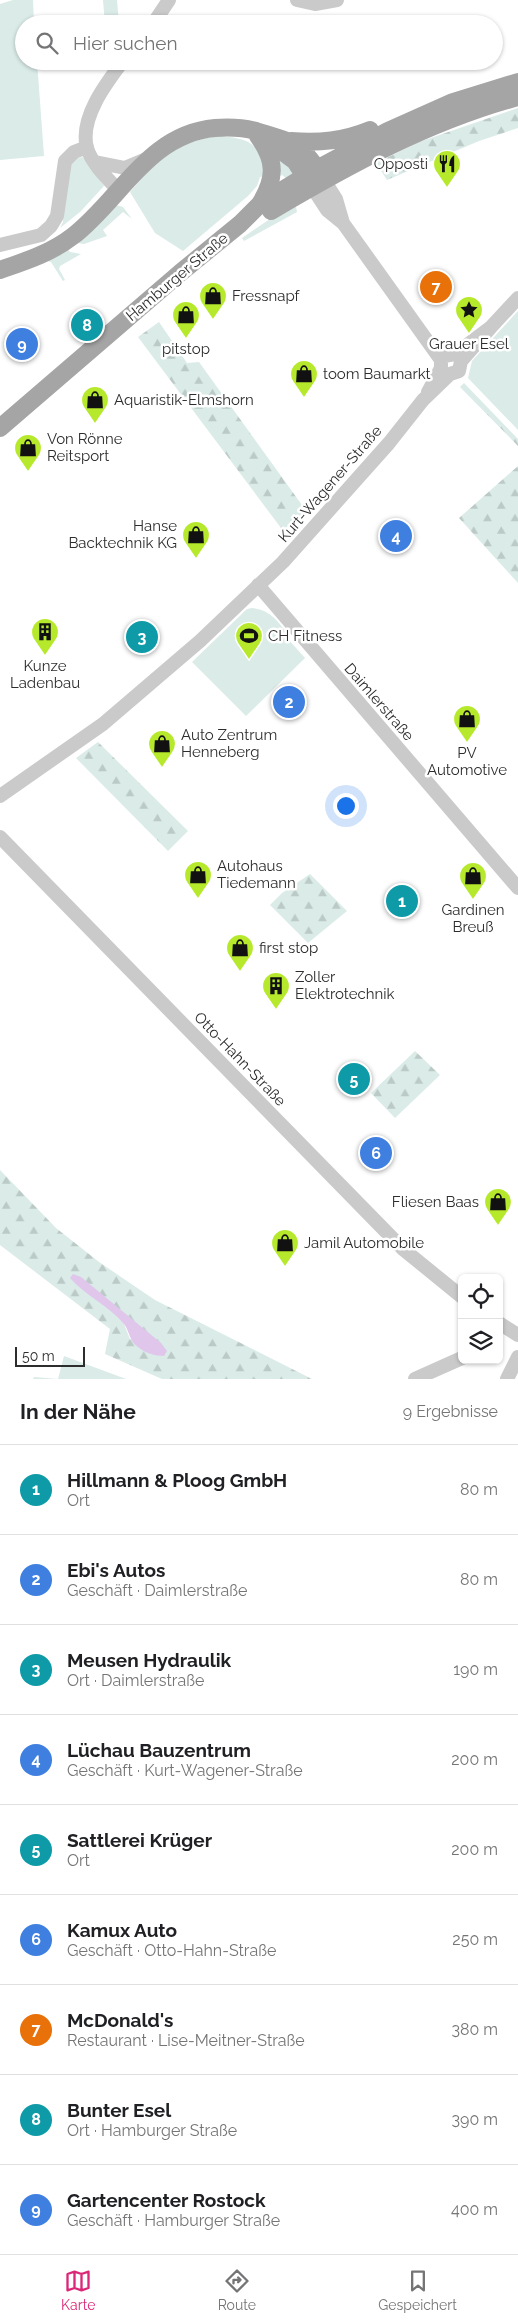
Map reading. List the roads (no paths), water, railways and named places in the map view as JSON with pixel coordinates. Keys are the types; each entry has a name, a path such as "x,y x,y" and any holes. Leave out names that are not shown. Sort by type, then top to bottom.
{"main road":[{"path":"314,178 388,131 462,100 518,82"},
{"path":"314,178 435,125 486,105 518,97"},
{"path":"0,270 42,255 62,244 89,222 148,158 164,145 182,135 219,128 244,128 290,141 323,143 340,140 428,113"},
{"path":"219,128 258,136 286,153 314,178"},
{"path":"258,136 266,148 273,173 268,192 260,204"},
{"path":"290,141 301,148 314,178"},
{"name":"Hamburger Straße","path":"0,428 137,309 240,224 260,204 314,178"},
{"name":"Hamburger Straße","path":"240,224 266,214 314,178"}],"street":[{"path":"160,15 169,0"},
{"path":"297,0 315,4 337,0"},
{"path":"117,70 95,100 87,132 87,147 95,162 119,191"},
{"path":"0,246 41,235 51,226 57,216 65,160 74,152 87,147"},
{"path":"95,162 125,168 148,158"},
{"path":"314,178 328,210 343,223 419,327 449,362"},
{"name":"Kurt-Wagener-Straße","path":"258,585 290,555 423,400 449,362 491,327 518,298"},
{"path":"0,796 104,724 200,641 258,585"},
{"name":"Daimlerstraße","path":"258,585 518,888"},
{"name":"Otto-Hahn-Straße","path":"0,837 403,1249 458,1294"},
{"path":"507,1379 518,1357"},
{"path":"415,1379 458,1360"}],"place":[{"name":"Opposti","path":"447,188"},
{"name":"McDonald's","path":"436,287"},
{"name":"Fressnapf","path":"213,320"},
{"name":"Bunter Esel","path":"87,325"},
{"name":"Grauer Esel","path":"469,334"},
{"name":"pitstop","path":"186,339"},
{"name":"Gartencenter Rostock","path":"22,344"},
{"name":"toom Baumarkt","path":"304,398"},
{"name":"Aquaristik-Elmshorn","path":"95,424"},
{"name":"Von Rönne Reitsport","path":"28,472"},
{"name":"Lüchau Bauzentrum","path":"396,536"},
{"name":"Hanse Backtechnik KG","path":"196,559"},
{"name":"Meusen Hydraulik","path":"142,637"},
{"name":"Kunze Ladenbau","path":"45,656"},
{"name":"CH Fitness","path":"249,660"},
{"name":"Ebi's Autos","path":"289,702"},
{"name":"PV Automotive","path":"467,743"},
{"name":"Auto Zentrum Henneberg","path":"162,768"},
{"name":"Autohaus Tiedemann","path":"198,899"},
{"name":"Gardinen Breuß","path":"473,900"},
{"name":"Hillmann & Ploog GmbH","path":"402,901"},
{"name":"first stop","path":"240,972"},
{"name":"Zoller Elektrotechnik","path":"276,1010"},
{"name":"Sattlerei Krüger","path":"354,1079"},
{"name":"Kamux Auto","path":"376,1153"},
{"name":"Fliesen Baas","path":"498,1226"},
{"name":"Jamil Automobile","path":"285,1267"}]}
